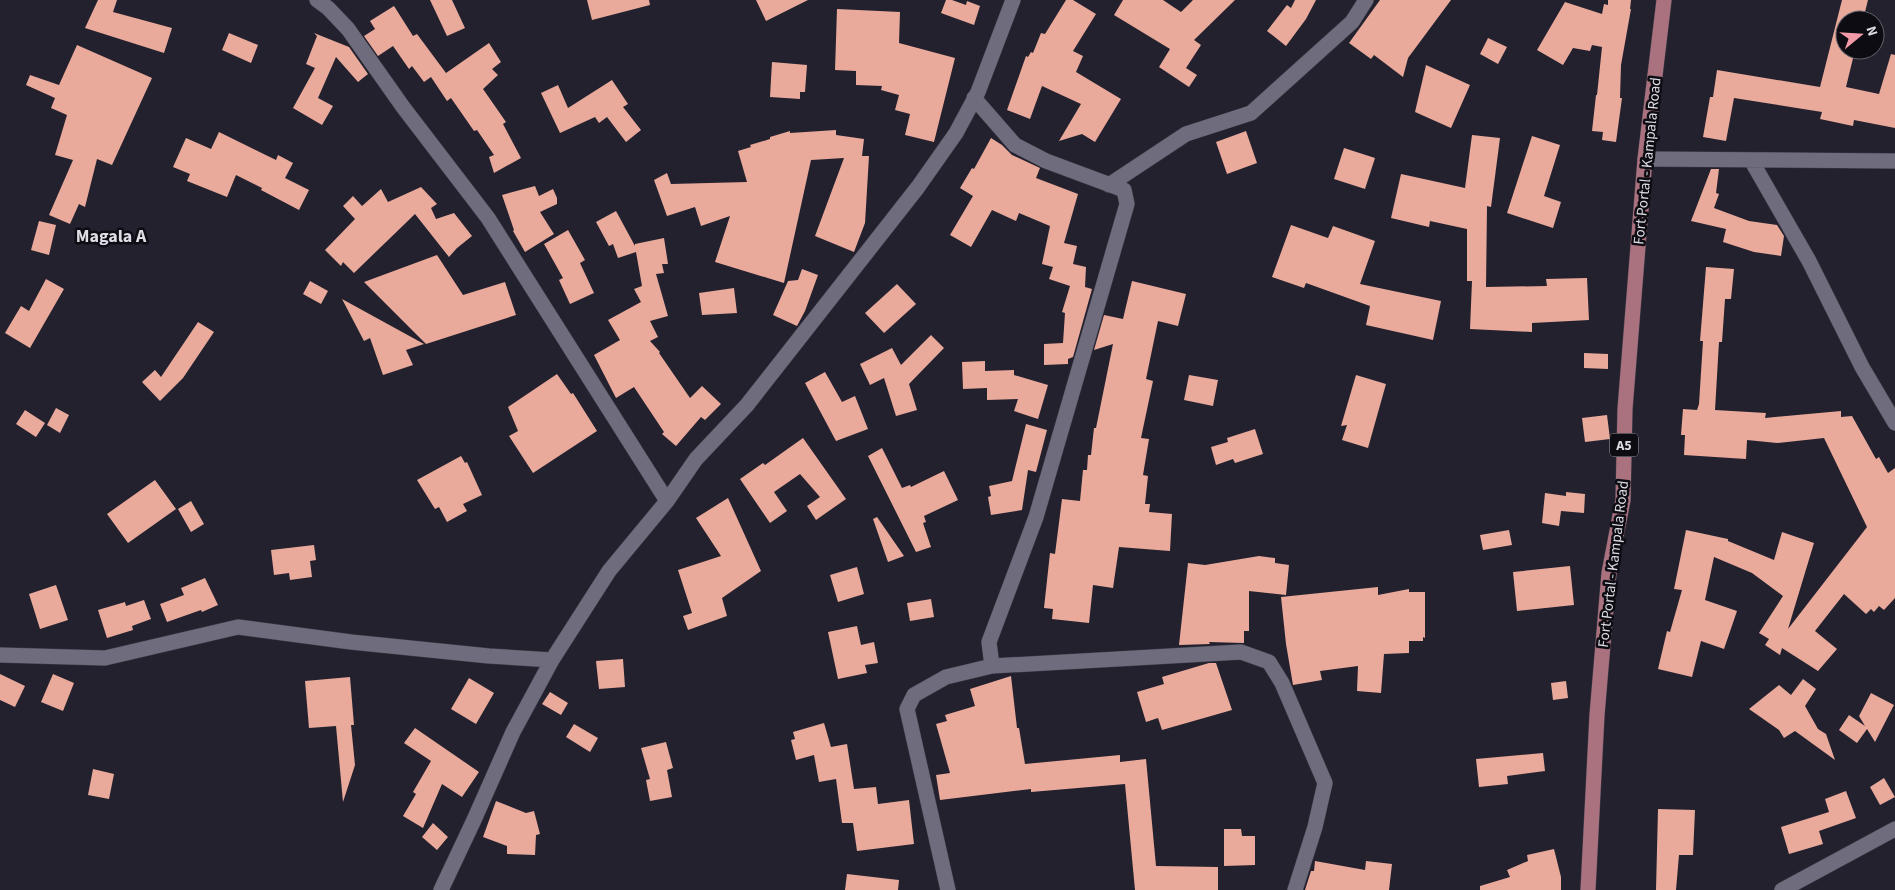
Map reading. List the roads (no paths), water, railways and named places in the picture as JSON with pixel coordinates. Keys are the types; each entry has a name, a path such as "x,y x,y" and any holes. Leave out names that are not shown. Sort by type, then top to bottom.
{"main road":[{"name":"Fort Portal - Kampala Road","path":"1588,890 1597,715 1609,573 1623,500 1625,409 1645,159 1664,0"}],"street":[{"path":"441,890 513,732 552,660 609,571 666,501 696,459 747,405 918,187 956,133 974,98 1013,0"},
{"path":"1109,184 1186,134 1251,113 1352,22 1366,0"},
{"path":"328,3 403,107 488,218 666,501"},
{"path":"974,98 1015,146 1046,161 1124,190 1127,204 1036,517 989,642 992,666"},
{"path":"1645,159 1895,161"},
{"path":"1751,160 1809,261 1862,367 1895,423"},
{"path":"0,655 105,658 238,627 351,642 489,656 552,660"},
{"path":"948,890 906,709 914,695 946,678 992,666 1241,652 1269,662 1282,684 1325,783 1295,890"},
{"path":"1782,890 1895,829"}],"district":[{"name":"Magala A","path":"111,236"}]}
